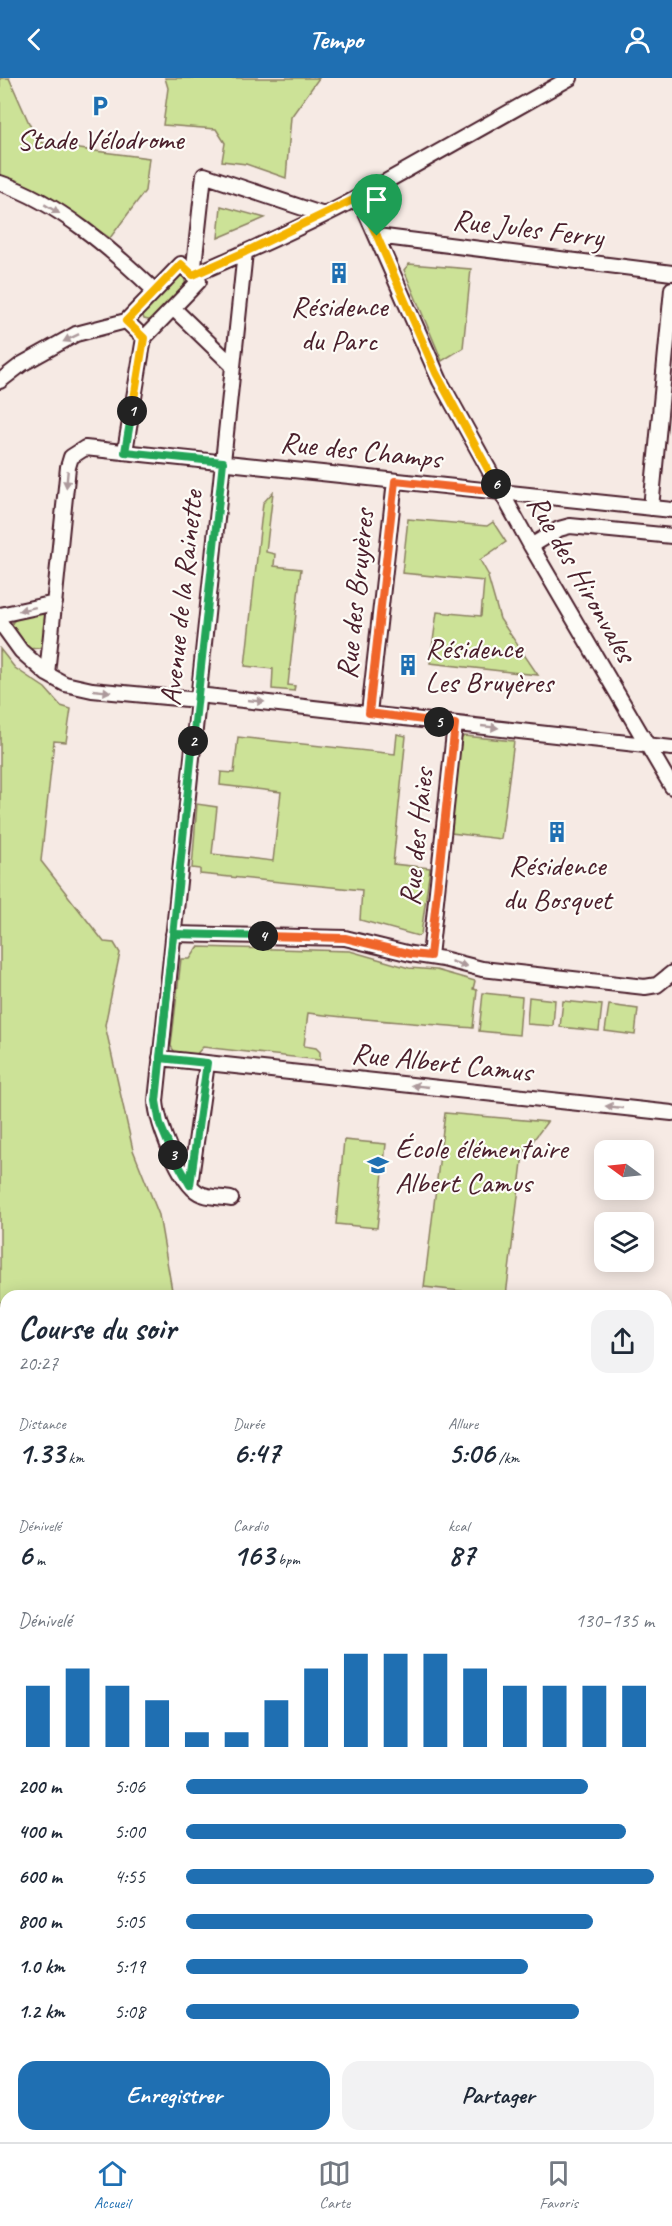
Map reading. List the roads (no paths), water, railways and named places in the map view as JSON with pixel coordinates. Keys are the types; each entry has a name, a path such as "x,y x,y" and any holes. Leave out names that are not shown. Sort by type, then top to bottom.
{"street":[{"path":"193,275 359,197 570,78"},
{"path":"193,275 204,176 324,215"},
{"path":"0,183 34,198 93,236 155,291"},
{"name":"Rue des Hironvales","path":"359,197 436,373 531,546 672,787"},
{"name":"Rue Jules Ferry","path":"377,236 672,273"},
{"name":"Avenue de la Rainette","path":"190,1185 173,1154 158,1116 156,1101 245,252"},
{"path":"0,381 22,364 76,334 126,321 181,264 199,280 144,338 125,452"},
{"path":"651,508 668,385 672,289"},
{"path":"173,308 233,366"},
{"path":"126,321 144,338"},
{"name":"Rue des Champs","path":"47,674 69,462 75,453 85,448 672,510"},
{"name":"Rue des Bruyères","path":"369,713 395,481"},
{"path":"531,546 559,529 570,526 672,536"},
{"path":"0,615 55,603"},
{"path":"0,622 21,651 47,674 65,684 80,688 369,713 672,748"},
{"name":"Rue des Haies","path":"430,956 455,724"},
{"path":"173,934 345,938 482,969 645,987 657,985 672,973"},
{"name":"Rue Albert Camus","path":"160,1058 672,1113"},
{"path":"207,1063 190,1185 202,1194 231,1199"}],"place":[{"name":"Stade Vélodrome","path":"100,106"},
{"name":"Résidence du Parc","path":"339,273"},
{"name":"Résidence Les Bruyères","path":"408,665"},
{"name":"Résidence du Bosquet","path":"557,832"},
{"name":"École élémentaire Albert Camus","path":"378,1165"}]}
